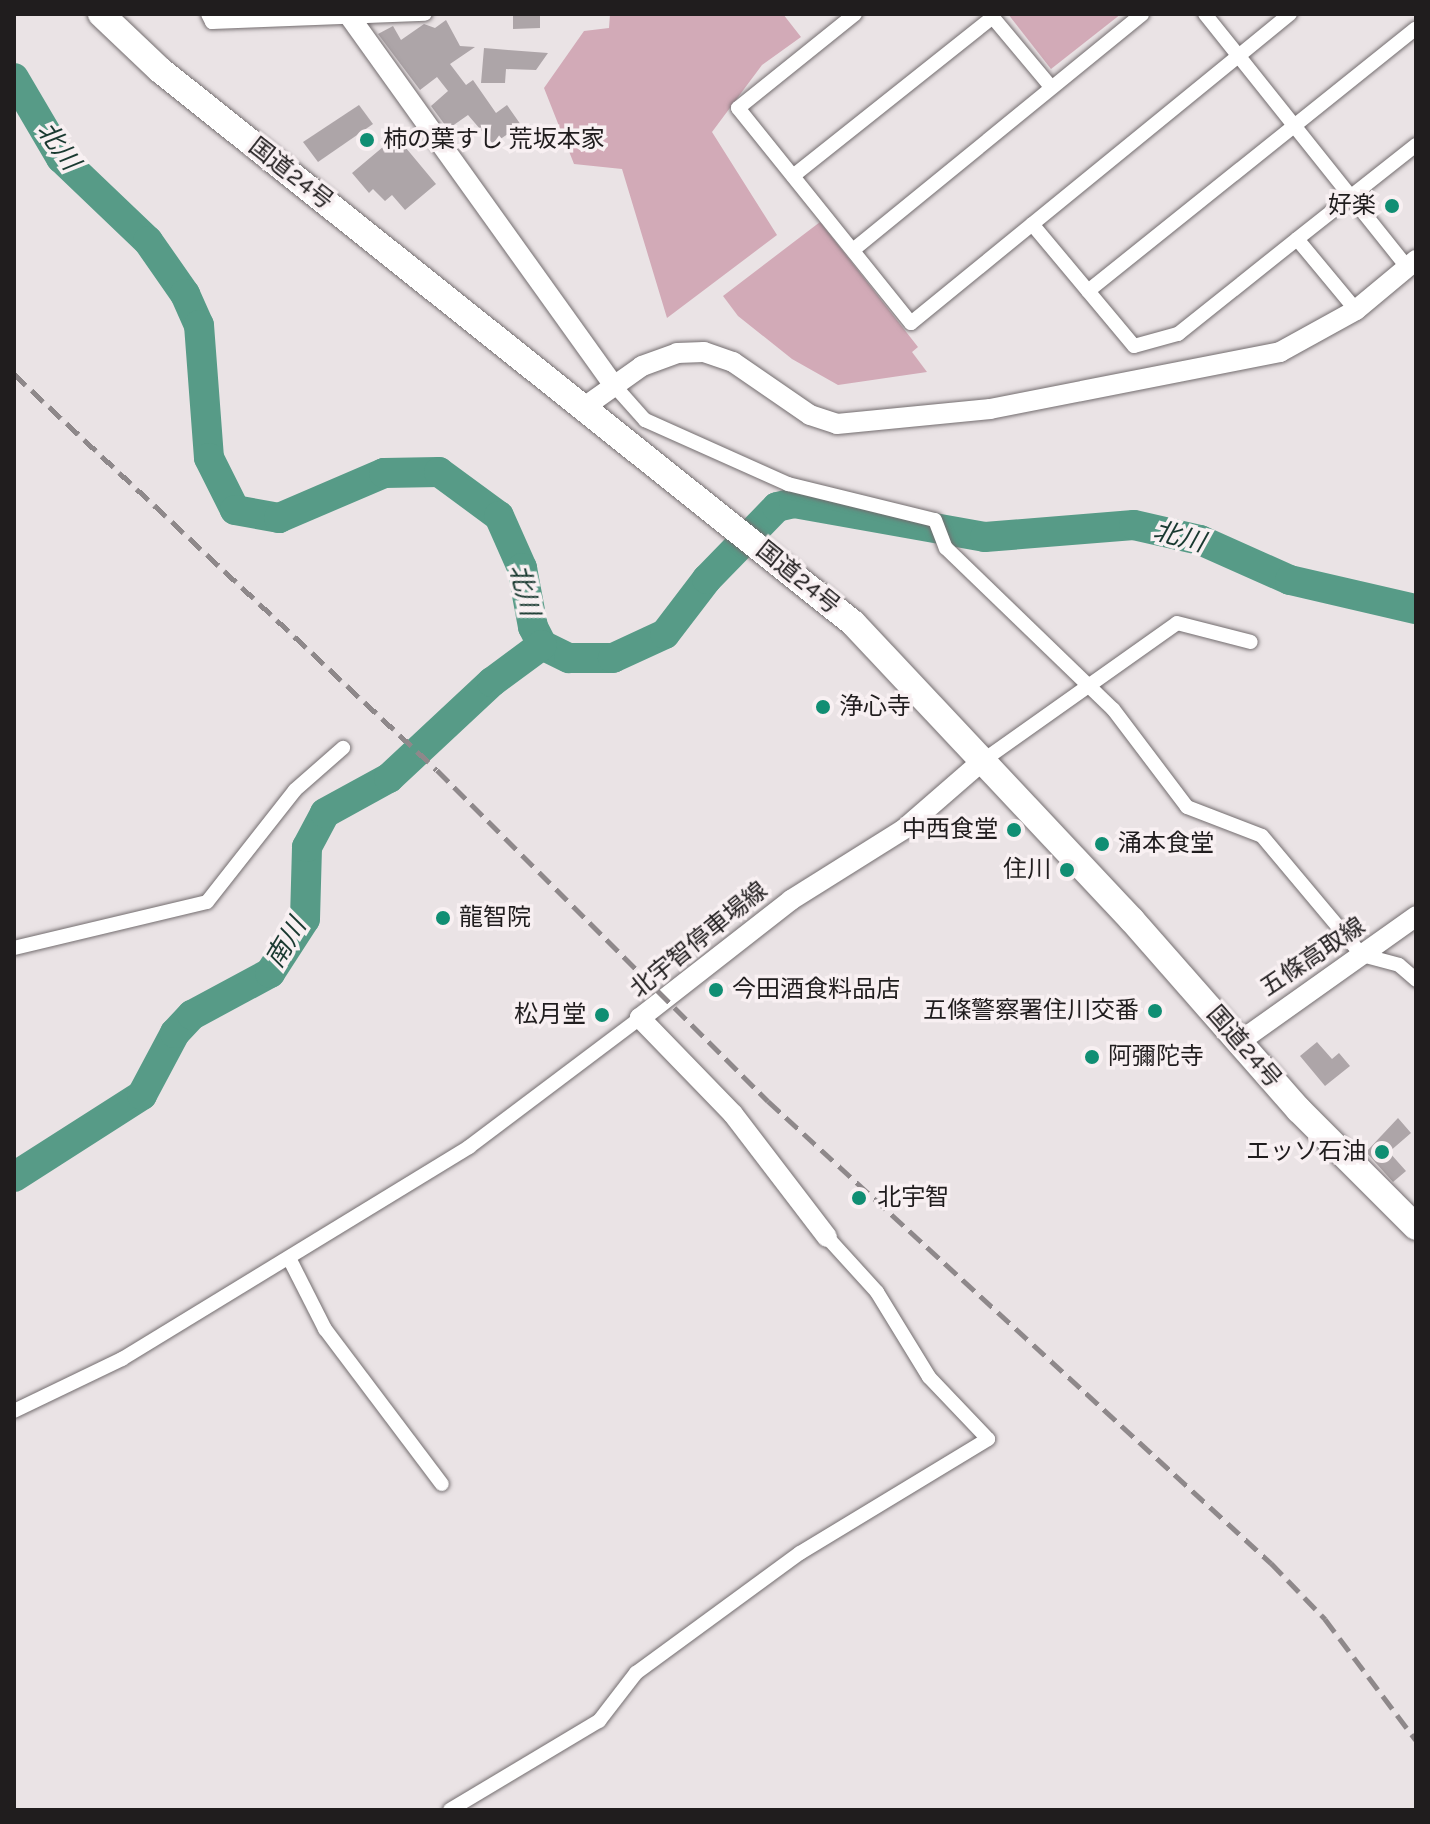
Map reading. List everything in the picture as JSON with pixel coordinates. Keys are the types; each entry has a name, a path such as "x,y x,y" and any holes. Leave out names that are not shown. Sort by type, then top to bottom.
{"highway":[{"name":"国道24号","path":"101,14 160,70 853,623 1239,1042 1416,1227"}],"street":[{"path":"208,14 212,22 425,14"},
{"path":"855,14 738,108 911,323 1290,14"},
{"path":"853,250 1142,14"},
{"path":"583,408 612,383 677,353 704,352 733,362 810,415 876,425 1254,359 1321,333 1356,310 1411,264 1351,198 1205,14"},
{"path":"793,176 992,15 1051,87"},
{"path":"349,16 612,383 645,420 788,484 935,520 946,548 1086,687 1113,709 1187,807 1262,836 1362,955 1399,965 1416,980"},
{"path":"1088,291 1416,28"},
{"path":"1032,224 1134,346 1178,334 1416,145"},
{"path":"1297,239 1356,310"},
{"path":"981,762 1177,623 1251,642"},
{"path":"14,948 207,902 295,790 343,748"},
{"name":"北宇智停車場線","path":"827,1237 733,1114 640,1018 791,900 904,829 981,762"},
{"name":"五條高取線","path":"1239,1042 1416,916"},
{"path":"14,1411 122,1359 469,1147 640,1018"},
{"path":"450,1810 599,1721 636,1673 800,1553 988,1439 929,1377 877,1292 827,1237"},
{"path":"289,1258 325,1329 442,1484"}],"shaded area":[{"path":"610,14 783,14 801,37 762,65 712,132 777,235 667,318 622,169 574,164 544,88 584,31 609,28"},
{"path":"1008,14 1121,14 1051,69"},
{"path":"820,222 918,347 912,352 927,372 838,385 792,359 738,316 723,296"}],"building":[{"path":"513,16 540,16 540,28 513,29"},
{"path":"446,20 460,46 475,47 450,64 466,85 473,80 496,113 507,105 521,125 493,144 468,115 448,129 431,106 448,91 437,77 420,90 378,34 393,26 401,40 424,24 435,28"},
{"path":"484,48 548,53 536,70 506,69 505,83 481,83"},
{"path":"359,105 373,124 318,162 303,142"},
{"path":"396,136 436,184 405,210 392,195 385,201 373,189 369,193 352,173"},
{"path":"1317,1042 1332,1059 1339,1053 1350,1066 1325,1086 1300,1056"},
{"path":"1398,1118 1411,1133 1389,1152 1406,1171 1393,1182 1366,1152"}],"waterway":[{"name":"北川","path":"14,78 61,158 148,241 185,294 199,325 209,458 235,510 279,518 384,473 439,472 499,516 522,568 533,627 542,645 569,658 613,658 665,634 707,579 777,507 794,503 985,537 1134,525 1200,540 1290,580 1416,609"},
{"name":"南川","path":"14,1177 142,1095 175,1033 192,1015 270,973 305,919 307,847 325,813 389,778 492,682 542,645"}],"railway":[{"path":"14,374 437,770 768,1101 1271,1563 1325,1619 1416,1740"}],"place":[{"name":"柿の葉すし 荒坂本家","path":"367,140"},
{"name":"好楽","path":"1392,206"},
{"name":"浄心寺","path":"823,707"},
{"name":"中西食堂","path":"1014,830"},
{"name":"涌本食堂","path":"1102,844"},
{"name":"住川","path":"1067,870"},
{"name":"龍智院","path":"443,918"},
{"name":"今田酒食料品店","path":"716,990"},
{"name":"五條警察署住川交番","path":"1155,1011"},
{"name":"松月堂","path":"602,1015"},
{"name":"阿彌陀寺","path":"1092,1057"},
{"name":"エッソ石油","path":"1382,1152"},
{"name":"北宇智","path":"859,1198"}]}
